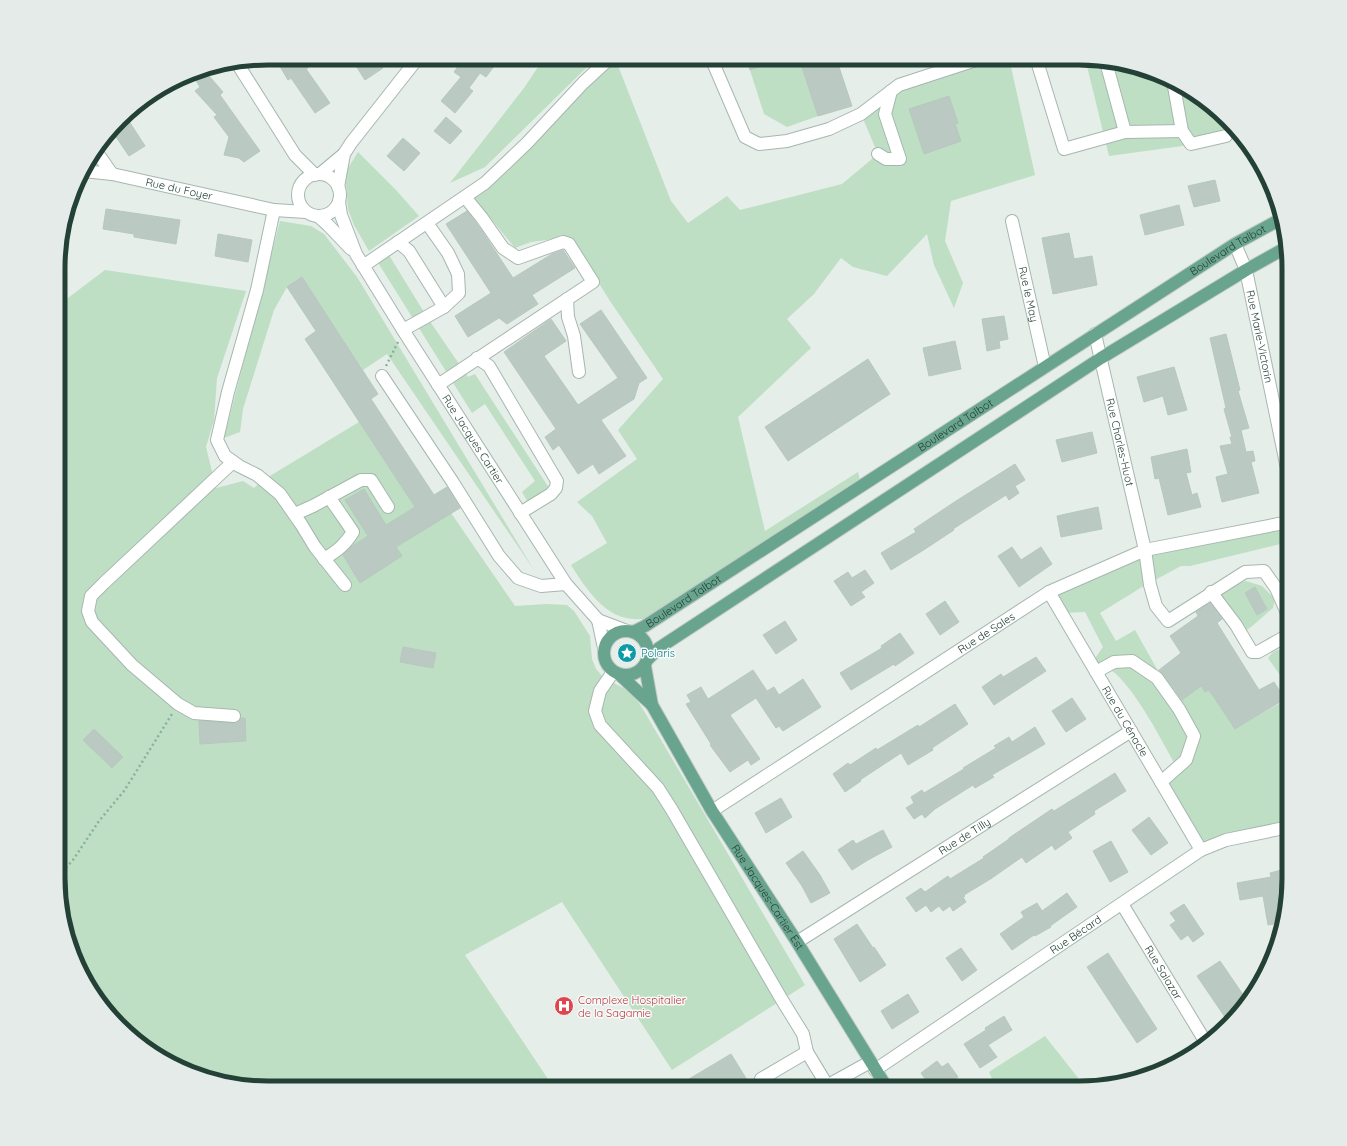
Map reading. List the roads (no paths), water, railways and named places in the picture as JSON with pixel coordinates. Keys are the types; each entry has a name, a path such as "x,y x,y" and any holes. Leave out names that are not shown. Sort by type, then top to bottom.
{"main road":[{"name":"Boulevard Talbot","path":"630,632 645,626 1235,244 1276,221"},
{"path":"646,662 648,647 641,637 630,632 617,633 613,635 606,643 604,648 604,658 606,664 616,673 626,676 639,672 659,648 1101,358 1281,250"},
{"name":"Rue Jacques-Cartier Est","path":"646,662 652,705"},
{"name":"Rue Jacques-Cartier Est","path":"616,673 652,705 712,811 797,942 882,1081"}],"street":[{"path":"344,585 324,559 295,514 280,494 257,475 239,466 225,456 217,440 228,392 257,290 274,210 299,191 303,182 308,178 318,175 344,154 411,65"},
{"path":"363,266 485,183 527,143 583,83 602,65"},
{"path":"714,65 746,137 759,144 787,141 829,129 861,114 899,85 960,65"},
{"path":"1038,65 1064,149 1125,132 1182,131"},
{"path":"239,67 295,155 318,175 328,177 334,181 338,187 340,194 339,201 336,208 331,213 325,216 312,215 301,207 299,201 298,174 295,155"},
{"path":"1107,67 1125,132"},
{"path":"1175,89 1182,131 1191,144 1226,136"},
{"path":"878,154 886,158 900,159 885,114 891,91"},
{"path":"338,187 344,154"},
{"path":"99,155 112,174"},
{"name":"Rue du Foyer","path":"89,172 112,174 274,210 306,212"},
{"path":"438,385 593,282 569,244 563,242 518,258 503,248 465,197"},
{"name":"Rue Jacques Cartier","path":"339,201 341,215 356,254 363,266 566,584 598,620 630,632"},
{"name":"Rue Jacques Cartier","path":"318,216 356,254"},
{"name":"Rue le May","path":"1012,221 1045,367"},
{"path":"403,330 444,307 459,293 458,274 448,253 427,222"},
{"path":"398,242 409,251 444,307"},
{"name":"Rue Marie-Victorin","path":"1235,244 1246,270 1282,444"},
{"path":"567,299 568,317 574,336 578,372"},
{"name":"Rue Charles-Huot","path":"1095,334 1145,550 1150,585 1156,606 1168,620 1211,592"},
{"path":"477,358 489,366 557,481 556,488 551,494 520,513"},
{"path":"382,376 452,481 499,556 518,578 540,586 566,584"},
{"path":"233,462 91,596 88,611 92,622 132,665 178,704 194,713 234,716"},
{"path":"295,514 361,480 371,480 388,507"},
{"path":"324,559 347,542 353,532 348,522 329,497"},
{"name":"Rue de Sales","path":"712,811 1049,592 1145,550 1282,523"},
{"path":"1282,600 1276,588 1264,571 1245,572 1211,592 1236,625 1252,652 1258,652 1282,638"},
{"name":"Rue du Cénacle","path":"1049,592 1201,850"},
{"name":"Rue Jacques Cartier","path":"598,620 604,648"},
{"path":"1096,672 1114,662 1132,661 1157,678 1179,709 1194,736 1186,760 1161,782"},
{"path":"616,673 600,691 595,711 600,725 658,788 672,810 803,1034 807,1052 822,1081"},
{"name":"Rue de Tilly","path":"797,942 1131,731"},
{"name":"Rue Bécard","path":"838,1081 872,1066 1122,904 1201,850 1226,840 1282,828"},
{"name":"Rue Salazar","path":"1122,904 1204,1039"},
{"path":"761,1079 807,1052"}],"place":[{"name":"Polaris","path":"627,653"},
{"name":"Complexe Hospitalier de la Sagamie","path":"564,1006"}]}
